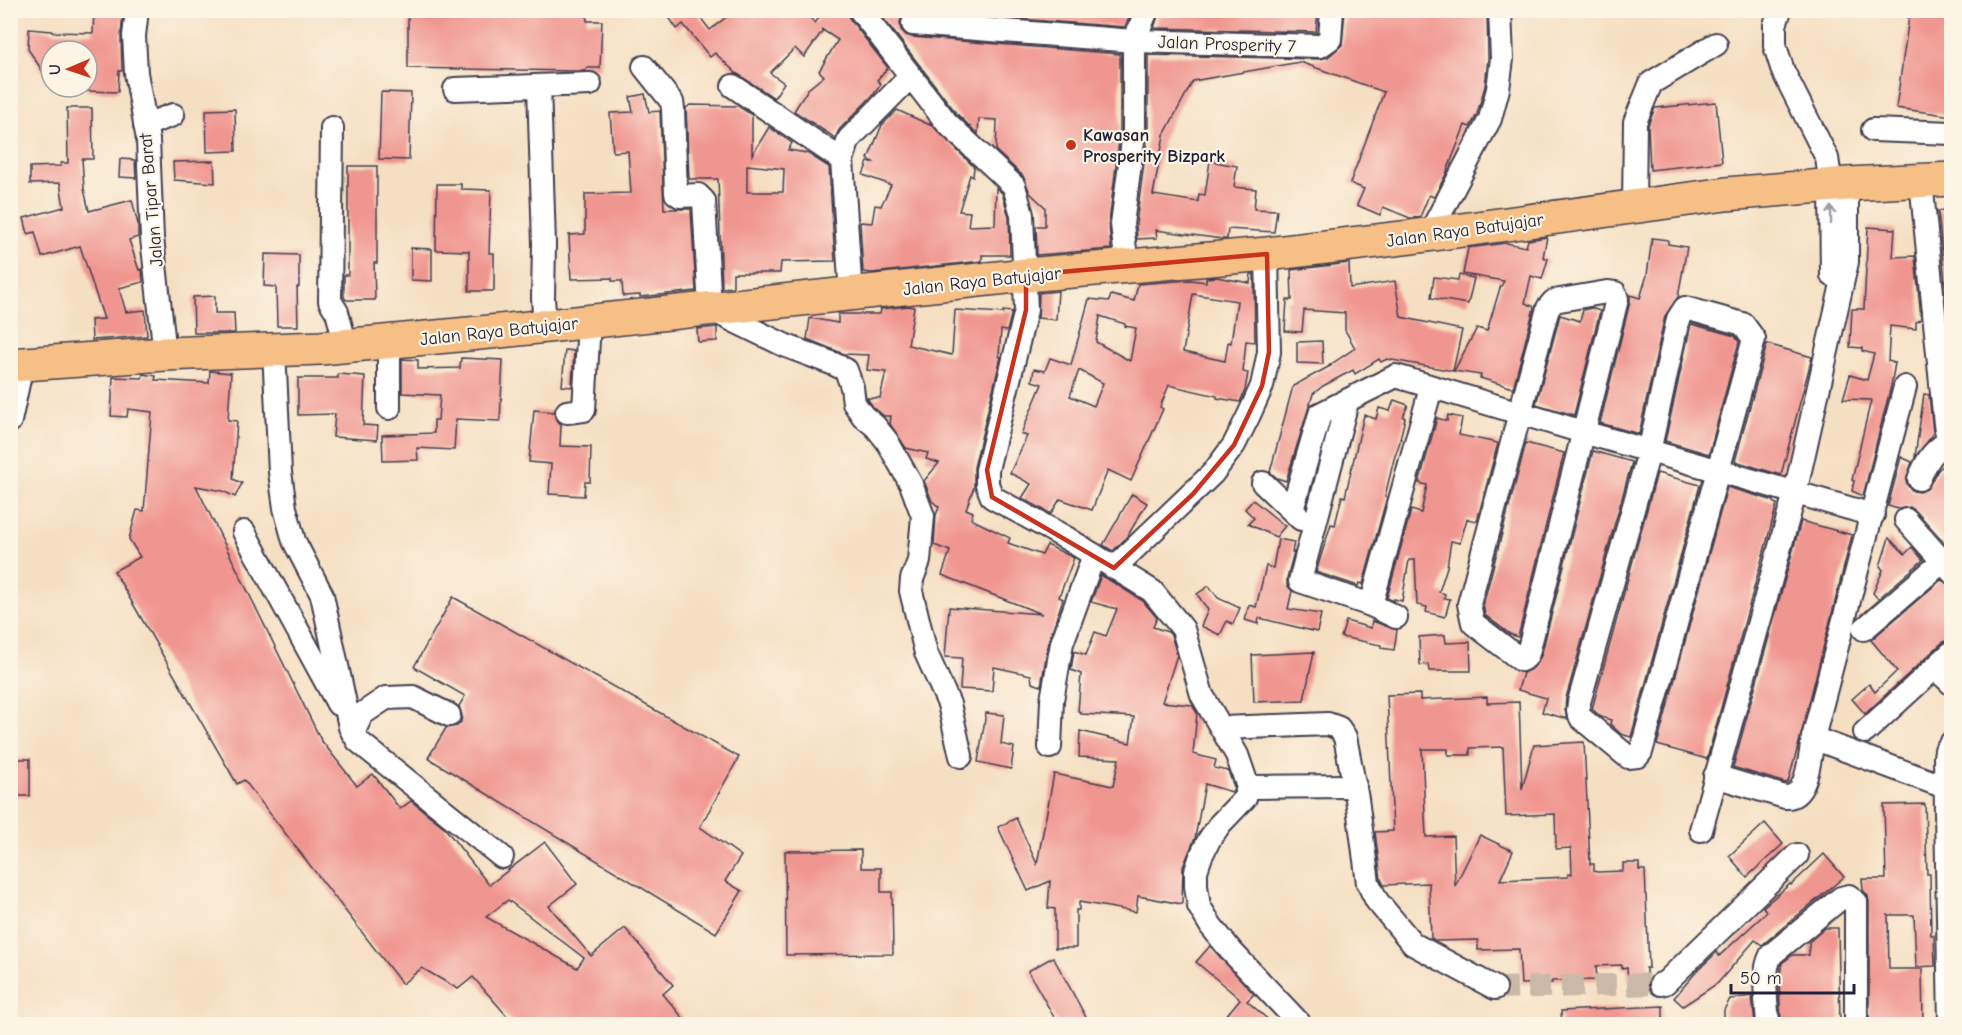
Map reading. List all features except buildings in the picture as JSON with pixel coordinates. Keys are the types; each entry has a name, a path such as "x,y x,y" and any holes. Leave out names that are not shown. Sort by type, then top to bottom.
{"highway":[{"name":"Jalan Raya Batujajar","path":"16,365 165,354 274,350 389,342 1026,275 1125,252 1268,254 1430,235 1726,194 1839,184 1936,180"}],"street":[{"name":"Jalan Tipar Barat","path":"137,10 134,51 139,97 148,144 152,238 165,354"},
{"path":"860,10 947,123 1016,188 1022,215 1026,310 987,470 988,490 992,497 1152,591 1179,623 1185,635 1203,695 1237,755 1248,787 1245,798 1220,824 1201,856 1196,871 1199,906 1211,926 1232,952 1300,1024"},
{"path":"1125,252 1123,210 1134,133 1134,41 1147,10"},
{"name":"Jalan Prosperity 7","path":"909,15 1134,41 1320,46 1330,39 1332,10"},
{"path":"1430,235 1490,119 1498,89 1502,59 1500,10"},
{"path":"1701,830 1795,493 1847,262 1839,184 1783,71 1775,46 1775,25 1780,10"},
{"path":"1634,207 1635,122 1651,83 1716,44"},
{"path":"644,67 672,102 674,108 676,193 680,196 698,195 704,201 710,309 784,345 846,370 852,387 854,404 887,441 911,484 923,516 919,561 912,579 911,591 926,653 949,704 961,756"},
{"path":"850,295 842,160 849,139 910,77"},
{"path":"455,89 590,84"},
{"path":"538,86 544,244 544,327"},
{"path":"734,86 842,160"},
{"path":"145,124 173,115"},
{"path":"332,128 330,301 337,312 346,346"},
{"path":"1873,130 1952,133"},
{"path":"1918,479 1934,451 1951,439 1947,434 1945,424 1936,180"},
{"path":"1114,568 1214,473 1234,445 1249,415 1262,386 1269,352 1268,254"},
{"path":"1613,292 1617,299 1583,432 1528,653 1521,660 1473,623 1470,604 1548,308 1552,303 1564,299 1613,292"},
{"path":"1688,308 1743,324 1754,339 1641,752 1638,756 1628,757 1581,718 1578,711 1649,452 1678,319 1683,310 1688,308"},
{"path":"567,412 583,410 589,322"},
{"path":"388,408 389,342"},
{"path":"274,350 280,472 285,508 294,541 322,595 351,730"},
{"path":"10,421 16,365"},
{"path":"1292,510 1319,415 1396,376 1649,452 1873,515"},
{"path":"1716,776 1790,798 1796,795 1803,785 1813,738 1905,387"},
{"path":"1371,605 1431,388"},
{"path":"1347,402 1300,582 1371,605 1395,617"},
{"path":"1263,483 1313,528"},
{"path":"1864,629 1947,567 1906,520"},
{"path":"243,532 358,741 502,857"},
{"path":"1050,747 1052,700 1062,643 1094,555"},
{"path":"1865,732 1952,652"},
{"path":"1935,668 1952,684"},
{"path":"351,730 362,714 386,698 413,697 449,715"},
{"path":"1223,728 1328,724 1339,728 1345,737 1355,786 1368,883 1377,901 1413,945 1495,987"},
{"path":"1813,738 1945,787"},
{"path":"1950,1024 1945,787 1946,750 1952,742"},
{"path":"1248,787 1355,786"},
{"path":"1661,984 1665,983 1797,855"},
{"path":"1768,1024 1766,976 1767,964 1771,955 1841,897 1849,896 1856,902 1856,1024"}],"highlighted area":[{"path":"1267,254 1269,352 1262,386 1234,445 1193,494 1114,568 992,497 987,470 1026,310 1026,275"}],"tunnel":[{"path":"1495,988 1661,984"}],"place":[{"name":"Kawasan Prosperity Bizpark","path":"1071,145"}]}
